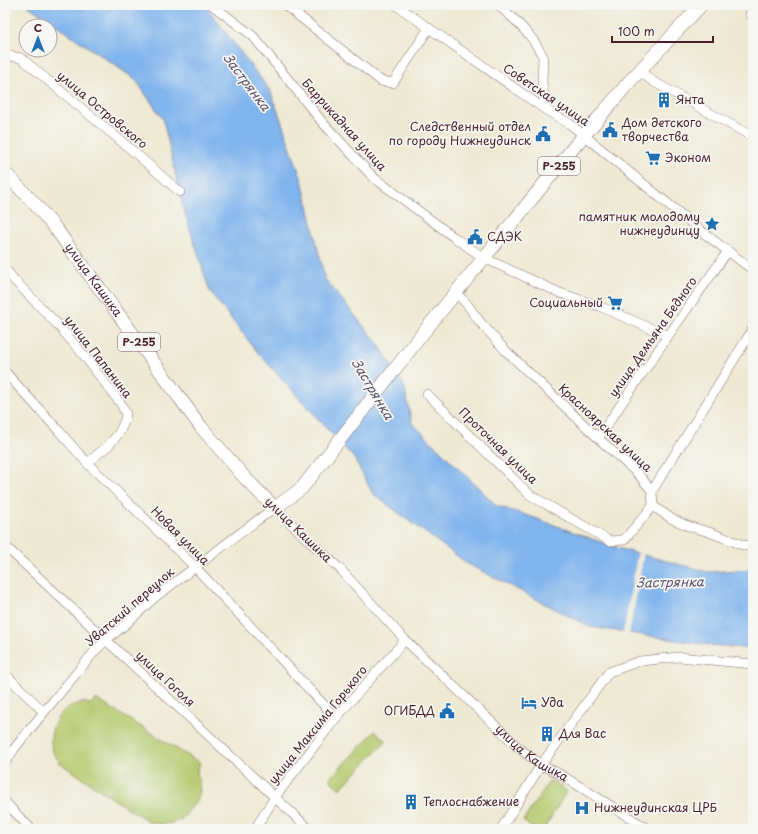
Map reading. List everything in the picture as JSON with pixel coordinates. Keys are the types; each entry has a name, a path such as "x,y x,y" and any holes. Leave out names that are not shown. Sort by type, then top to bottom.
{"highway":[{"name":"Р-255","path":"275,508 302,488 423,333 584,135 639,71 701,5"},
{"name":"улица Кашика","path":"5,173 35,204 56,229 201,427 245,478 275,508"}],"street":[{"path":"285,5 382,81 393,83 429,28"},
{"name":"Советская улица","path":"396,5 546,110 570,124 705,234 752,268"},
{"path":"498,5 516,20 533,40 543,56 542,83 546,110"},
{"name":"Баррикадная улица","path":"214,6 253,36 323,123 373,177 455,238 484,258 560,293 599,306 668,336"},
{"name":"улица Островского","path":"5,55 21,58 180,192"},
{"path":"639,71 654,82 753,137"},
{"name":"улица Демьяна Бедного","path":"598,438 728,251"},
{"name":"улица Папанина","path":"5,269 82,352 118,400 126,414 126,420 119,433 109,445 87,463"},
{"name":"Красноярская улица","path":"456,293 506,351 639,475 652,491 653,506"},
{"path":"652,491 753,329"},
{"name":"Новая улица","path":"5,372 87,463 195,567 336,718"},
{"name":"Проточная улица","path":"427,394 530,495 610,541 624,540 653,506"},
{"path":"653,506 672,519 743,545 753,547"},
{"name":"Уватский переулок","path":"5,763 14,749 44,712 106,640 154,598 275,508"},
{"name":"улица Кашика","path":"275,508 340,570 405,640 519,748 541,765 558,773 648,829"},
{"name":"улица Гоголя","path":"5,546 310,829"},
{"name":"улица Максима Горького","path":"255,829 275,797 336,718 405,640"},
{"path":"501,829 541,765 609,672 640,661 679,657 753,664"},
{"path":"5,674 44,712"},
{"path":"5,802 31,829"}],"green space":[{"path":"96,699 200,763 197,771 200,791 198,799 182,819 172,823 161,824 150,822 60,763 51,745 52,730 55,723 63,711 69,707 80,703 92,704"},
{"path":"375,731 386,741 340,789 329,779"},
{"path":"550,780 567,791 544,829 534,829 523,821"}],"water":[{"name":"Застрянка","path":"27,5 205,5 271,92 302,180 325,279 379,345 404,386 412,423 497,506 617,548 708,572 753,569 753,649 709,645 590,627 468,564 373,494 354,458 260,355 210,292 183,207 163,119 135,79 58,26 58,18 46,18"}],"pier":[{"path":"638,551 644,553 629,635 623,634"}],"place":[{"name":"Янта","path":"664,100"},
{"name":"Дом детского творчества","path":"610,130"},
{"name":"Следственный отдел по городу Нижнеудинск","path":"543,134"},
{"name":"Эконом","path":"653,158"},
{"name":"памятник молодому нижнеудинцу","path":"712,224"},
{"name":"СДЭК","path":"475,237"},
{"name":"Социальный","path":"615,303"},
{"name":"Уда","path":"529,703"},
{"name":"ОГИБДД","path":"447,711"},
{"name":"Для Вас","path":"547,734"},
{"name":"Теплоснабжение","path":"411,802"},
{"name":"Нижнеудинская ЦРБ","path":"582,808"}]}
